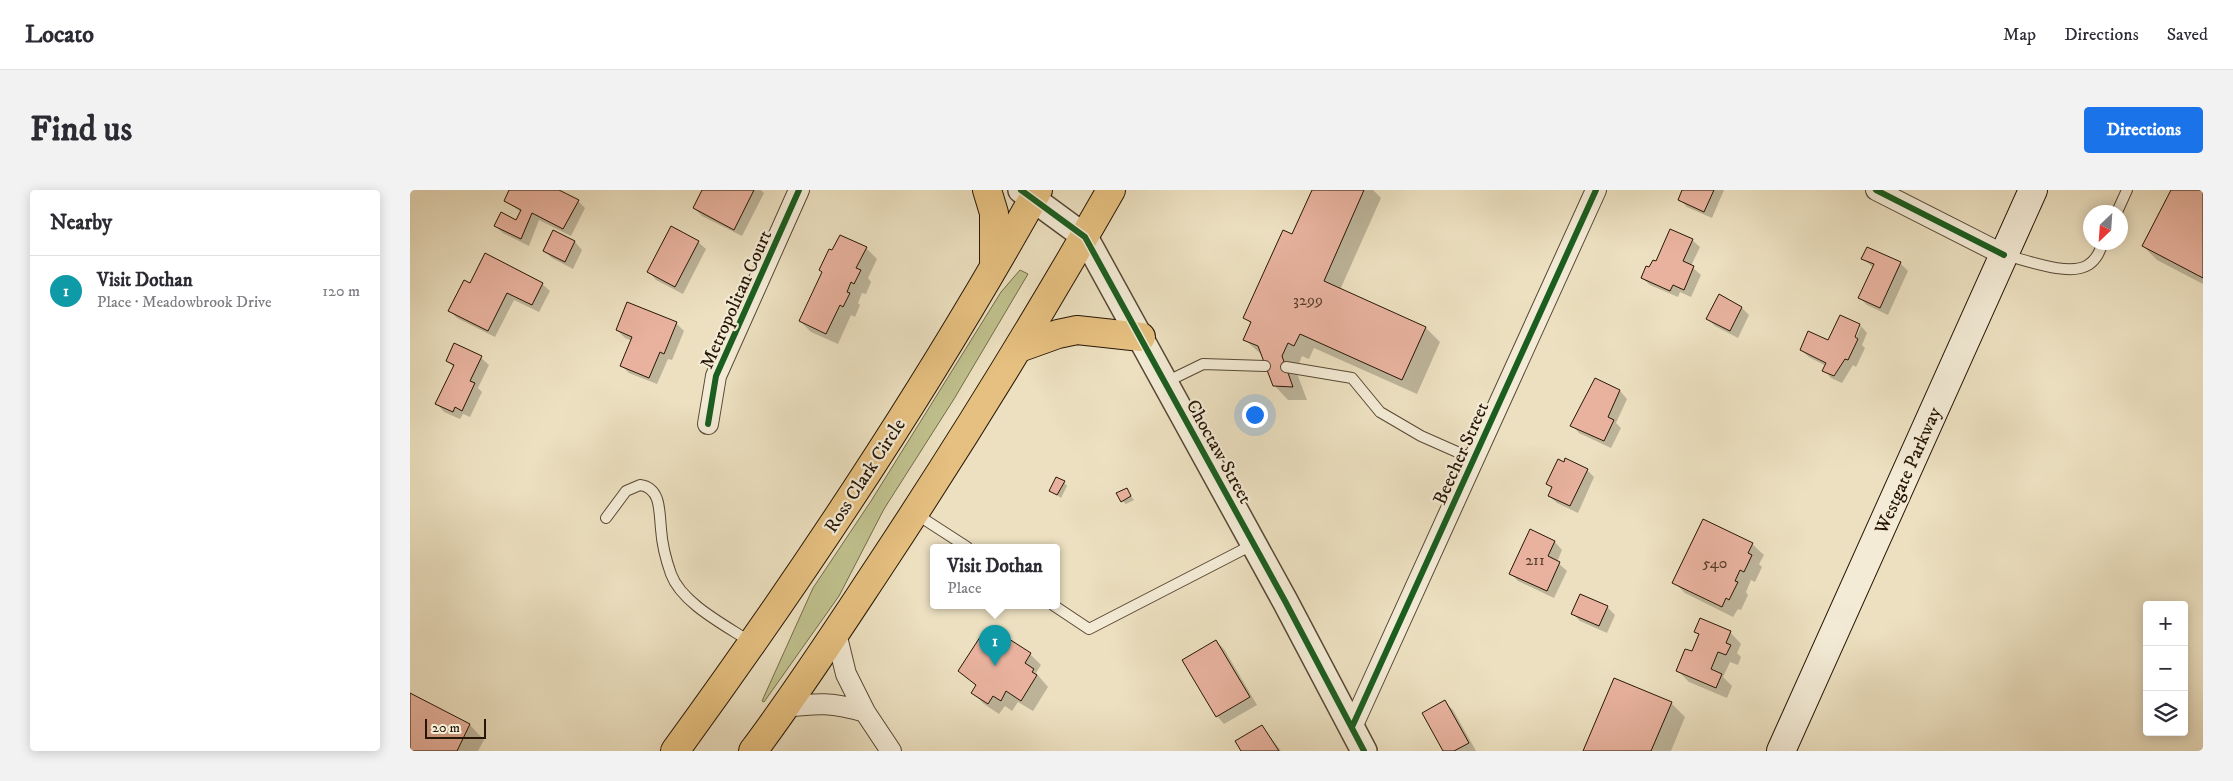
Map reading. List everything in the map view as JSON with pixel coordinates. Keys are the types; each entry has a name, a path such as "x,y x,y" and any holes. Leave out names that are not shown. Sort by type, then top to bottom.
{"highway":[{"path":"987,190 994,213 994,268"},
{"path":"753,751 836,633 915,513 1020,348 1111,190"},
{"name":"Ross Clark Circle","path":"675,751 753,644 883,447 994,268 1031,193"},
{"path":"1020,348 1058,334 1077,330 1141,337"}],"main road":[{"name":"Westgate Parkway","path":"1782,751 2033,190"}],"street":[{"name":"Metropolitan Court","path":"708,424 716,376 800,190"},
{"name":"Beecher Street","path":"1352,727 1596,190"},
{"path":"1876,190 2004,255"},
{"name":"Choctaw Street","path":"1031,193 1084,237 1166,382 1364,751"},
{"path":"836,633 846,674 865,712 891,751"},
{"path":"784,707 816,703 839,704 865,712"}],"lane":[{"path":"2120,205 2127,190"},
{"path":"2004,255 2065,269 2079,269 2089,264 2100,250"},
{"path":"1166,382 1203,364 1265,366"},
{"path":"1286,367 1352,378 1380,412 1420,436 1474,459"},
{"path":"606,518 630,488 640,485 652,490 656,498 664,549 671,575 684,595 753,644"},
{"path":"915,513 962,544"},
{"path":"1059,609 1089,629 1254,544"}],"green space":[{"path":"1020,270 1028,274 954,399 884,509 839,596 764,702 762,701 813,588 871,501 1001,292"}],"building":[{"path":"509,190 559,190 579,200 563,229 532,213 521,239 494,226 501,212 516,220 521,210 504,201"},
{"path":"702,190 754,190 734,230 693,208"},
{"path":"1312,190 1364,190 1324,281 1426,327 1402,380 1300,334 1294,346 1288,343 1282,356 1293,387 1273,386 1258,346 1243,340 1251,322 1243,318 1283,230 1292,234"},
{"path":"1682,190 1714,190 1704,212 1678,200"},
{"path":"2171,190 2203,190 2203,278 2142,246"},
{"path":"671,226 699,241 675,287 647,272"},
{"path":"1670,229 1693,239 1683,261 1694,266 1684,290 1673,285 1670,291 1641,278 1646,266 1649,267 1653,260 1656,261"},
{"path":"553,230 575,241 565,262 543,251"},
{"path":"840,235 867,247 856,268 861,270 854,284 851,282 847,292 850,293 843,307 840,305 826,334 799,321 822,272 819,270 829,249 832,250"},
{"path":"1867,247 1901,262 1880,308 1858,298 1874,264 1861,259"},
{"path":"485,253 543,283 532,305 507,293 488,331 448,311 464,280 470,283"},
{"path":"1719,294 1742,307 1730,331 1706,319"},
{"path":"627,302 677,322 664,354 660,352 649,378 620,366 632,337 616,330"},
{"path":"1840,315 1860,324 1855,337 1858,339 1848,360 1845,359 1834,376 1822,371 1826,363 1800,350 1808,331 1828,340"},
{"path":"454,343 482,356 470,381 475,383 462,411 455,407 453,412 435,404 454,365 446,361"},
{"path":"1595,378 1620,390 1608,417 1614,420 1604,441 1570,426"},
{"path":"1565,458 1588,469 1570,506 1548,496 1552,487 1546,484 1558,459 1564,462"},
{"path":"1056,477 1065,481 1057,495 1049,491"},
{"path":"1127,488 1131,496 1121,502 1116,493"},
{"path":"1703,519 1753,543 1748,553 1752,555 1744,572 1740,570 1735,581 1738,582 1729,600 1726,598 1722,607 1672,583"},
{"path":"1530,529 1555,541 1548,556 1560,562 1547,591 1509,574"},
{"path":"1580,594 1608,606 1599,626 1571,614"},
{"path":"1700,618 1731,631 1726,643 1731,645 1726,655 1718,652 1711,669 1722,674 1716,688 1676,671 1685,649 1692,651 1699,634 1694,632"},
{"path":"984,631 992,636 996,636 998,632 1031,653 1025,663 1034,669 1032,672 1037,675 1021,701 1006,691 1001,701 993,696 988,704 971,693 976,685 958,671"},
{"path":"1216,640 1250,697 1216,717 1182,660"},
{"path":"1614,678 1672,702 1651,751 1583,751"},
{"path":"410,693 470,724 457,751 410,751"},
{"path":"1445,700 1469,743 1454,751 1443,751 1422,713"},
{"path":"1262,725 1279,751 1241,751 1235,741"}],"cycle path":[{"path":"708,424 716,376 799,190"},
{"path":"1021,190 1085,237 1285,601 1364,751"},
{"path":"1352,727 1596,190"},
{"path":"1876,190 2004,255"}],"place":[{"name":"Visit Dothan","path":"995,666"}]}
